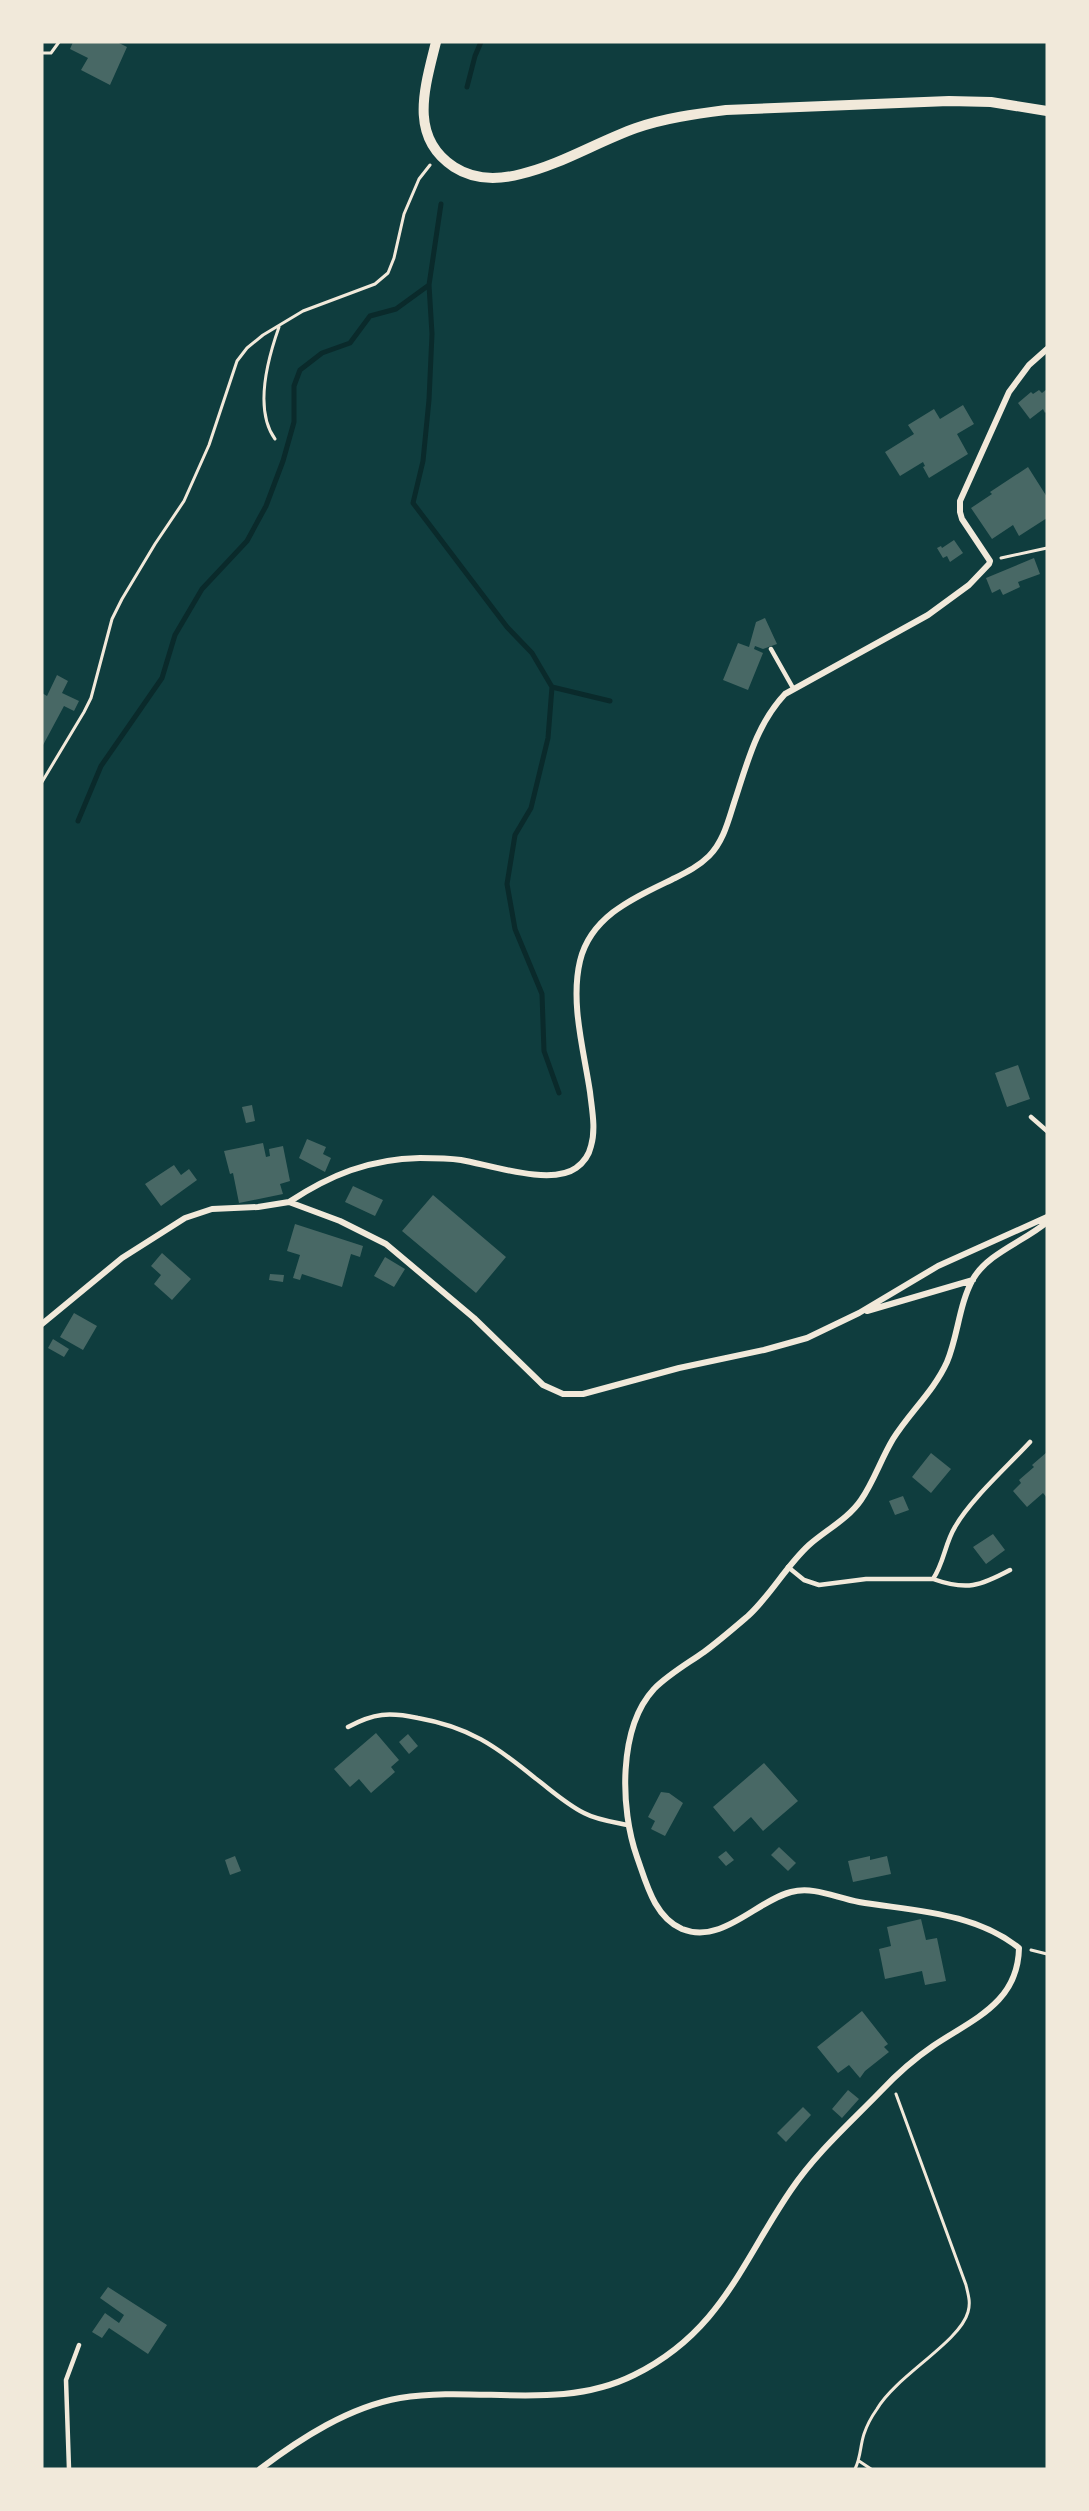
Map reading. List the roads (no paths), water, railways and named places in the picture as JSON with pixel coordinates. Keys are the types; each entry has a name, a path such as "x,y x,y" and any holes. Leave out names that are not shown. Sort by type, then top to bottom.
{"street":[{"path":"436,42 425,91 424,124 427,137 439,154 459,170 473,176 499,178 536,170 638,127 726,110 961,101 1015,105 1047,111"},
{"path":"42,1324 122,1258 185,1218 212,1209 258,1207 289,1202 335,1175 352,1168 393,1160 418,1158 459,1160 549,1176 570,1172 577,1167 588,1154 593,1132 593,1113 578,1007 579,964 586,945 596,928 618,908 693,868 715,849 725,831 751,750 764,722 780,700 793,688 928,615 969,585 990,561 962,519 960,501 1009,392 1029,365 1047,349"},
{"path":"289,1202 340,1221 386,1244 474,1318 534,1378 563,1394 583,1394 706,1361 764,1350 815,1335 859,1313 938,1266 1047,1217"},
{"path":"260,2469 332,2423 376,2404 400,2398 429,2395 573,2394 615,2383 651,2366 688,2338 716,2310 746,2267 792,2188 818,2157 890,2081 931,2047 995,2005 1016,1972 1019,1948 1003,1936 967,1922 918,1910 857,1902 812,1891 788,1893 712,1931 701,1932 681,1928 664,1915 655,1903 633,1844 628,1825 627,1758 633,1726 644,1701 664,1680 709,1648 752,1612 788,1567 824,1532 852,1511 864,1496 892,1440 947,1362 973,1280 987,1264 1047,1222"},
{"path":"859,1313 973,1280"}],"lane":[{"path":"771,649 793,688"},
{"path":"1031,1117 1047,1131"},
{"path":"933,1579 940,1569 954,1528 960,1519 1030,1442"},
{"path":"788,1567 804,1580 819,1585 866,1579 933,1579 966,1587 986,1583 1010,1570"},
{"path":"348,1727 380,1714 400,1714 432,1720 464,1730 499,1750 577,1810 595,1818 628,1825"},
{"path":"69,2469 66,2380 79,2345"}],"waterway":[{"path":"467,87 481,42"},
{"path":"441,204 429,285 432,334 429,400 423,461 413,503 507,627 532,653 552,687 548,738 531,808 515,835 507,884 515,929 542,994 544,1051 559,1093"},
{"path":"78,821 101,766 162,678 175,635 202,589 247,541 266,506 283,461 294,422 294,386 300,370 322,353 350,343 370,316 396,309 429,285"},
{"path":"552,687 610,701"}]}
